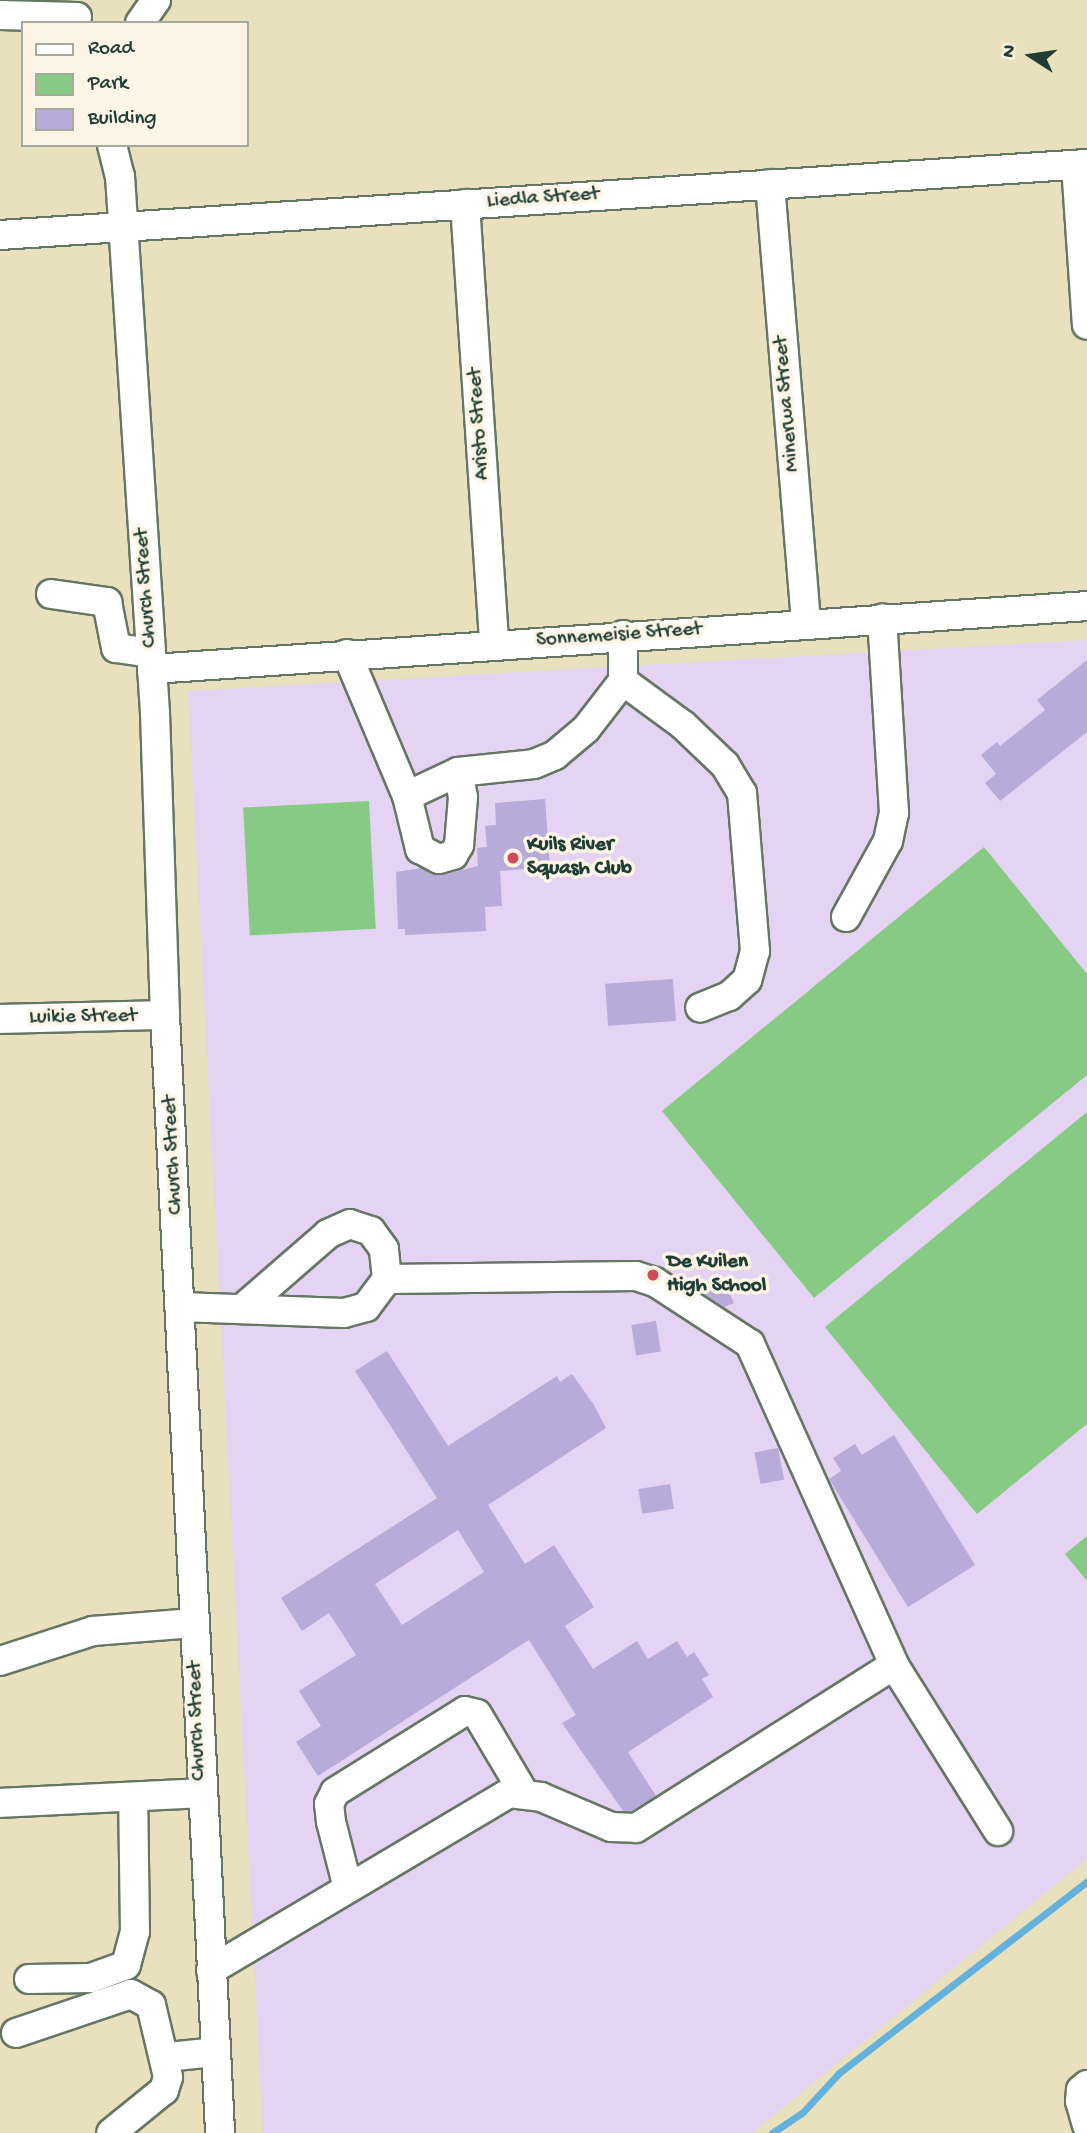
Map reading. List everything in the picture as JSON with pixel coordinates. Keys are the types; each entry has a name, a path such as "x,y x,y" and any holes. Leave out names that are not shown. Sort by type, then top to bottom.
{"street":[{"path":"141,21 156,0"},
{"path":"0,15 76,13"},
{"name":"Church Street","path":"112,147 120,177"},
{"name":"Church Street","path":"124,147 120,177 152,661 165,1016 181,1307 201,1793 220,2133"},
{"path":"1082,165 1087,326"},
{"name":"Liedla Street","path":"0,235 1082,165"},
{"name":"Minerwa Street","path":"770,184 806,623"},
{"name":"Aristo Street","path":"465,204 494,644"},
{"name":"Sonnemeisie Street","path":"51,594 107,603 117,648 152,661 347,654 1087,606"},
{"path":"846,917 888,841 894,813 882,618"},
{"path":"407,796 458,772 534,764 555,755 586,729 623,681 623,635"},
{"path":"347,654 407,796 420,849 447,859 459,845 462,833 458,772"},
{"path":"623,681 683,725 725,765 742,793 755,951 747,981 729,996 700,1008"},
{"name":"Luikie Street","path":"0,1019 165,1016"},
{"path":"181,1307 344,1313 366,1307 387,1279 384,1249 371,1231 350,1224 328,1234 243,1308"},
{"path":"387,1279 636,1276 656,1282 689,1307 736,1332 750,1344 894,1665 998,1831"},
{"path":"0,1661 93,1631 194,1623"},
{"path":"211,1970 509,1793 524,1793 611,1827 636,1828 894,1665"},
{"path":"348,1888 330,1813 335,1792 465,1711 477,1714 524,1793"},
{"path":"0,1803 201,1793"},
{"path":"29,1979 91,1978 126,1965 135,1931 133,1797"},
{"path":"16,2033 131,1994 151,2005 167,2057 164,2090 111,2133"},
{"path":"167,2057 216,2052"}],"shaded area":[{"name":"De Kuilen High School","path":"1087,640 1087,1859 752,2133 263,2133 188,691"}],"green space":[{"path":"369,801 376,929 250,935 243,808"},
{"path":"984,847 1087,974 1087,1075 814,1298 662,1111"},
{"path":"1087,1112 1087,1424 977,1514 825,1327"},
{"path":"1087,1536 1087,1581 1065,1554"}],"building":[{"path":"1087,660 1087,732 1000,801 985,783 996,774 981,755 997,742 1000,746 1045,710 1037,700"},
{"path":"545,799 550,867 500,871 502,906 485,907 486,931 405,935 405,929 398,929 396,872 421,868 443,875 478,866 477,848 487,847 485,826 496,825 495,803"},
{"path":"673,979 676,1021 608,1026 605,984"},
{"path":"724,1279 734,1303 724,1307 699,1291"},
{"path":"656,1321 661,1352 636,1356 631,1325"},
{"path":"387,1351 448,1446 557,1376 560,1382 572,1374 594,1405 606,1428 488,1505 525,1564 554,1545 594,1607 565,1626 593,1669 637,1641 648,1659 677,1641 687,1657 694,1652 709,1675 702,1679 713,1697 628,1752 656,1796 631,1811 623,1811 562,1723 576,1715 529,1640 318,1776 296,1742 321,1726 299,1691 356,1655 329,1613 302,1631 281,1598 437,1498 355,1371","holes":["458,1530 484,1572 402,1625 375,1584"]},
{"path":"894,1435 975,1565 908,1607 829,1479 841,1471 833,1458 855,1444 862,1455"},
{"path":"778,1448 784,1479 761,1484 754,1453"},
{"path":"670,1484 674,1509 642,1514 638,1489"}],"waterway":[{"path":"772,2133 803,2112 839,2073 1087,1881"}],"place":[{"name":"Kuils River Squash Club","path":"513,858"},
{"name":"De Kuilen High School","path":"653,1275"}]}
